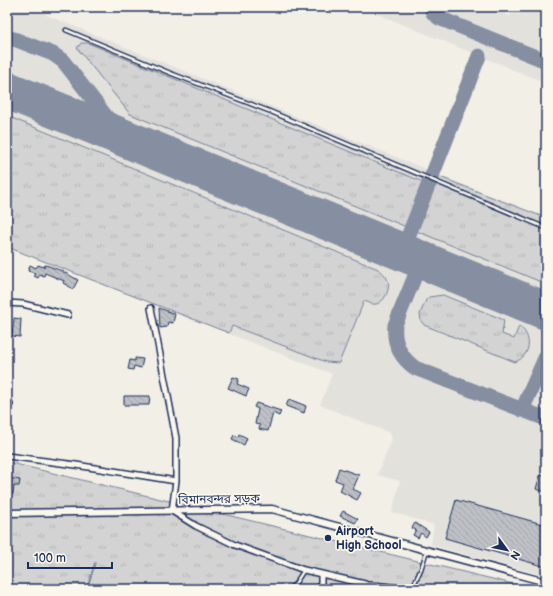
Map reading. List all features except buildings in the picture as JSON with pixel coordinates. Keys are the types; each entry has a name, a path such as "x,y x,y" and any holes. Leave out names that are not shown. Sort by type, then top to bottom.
{"street":[{"path":"7,303 23,304 68,315"},
{"path":"151,308 176,438 176,481 172,511 196,526 235,545 304,570 365,587"},
{"path":"7,456 176,481"},
{"name":"বিমানবন্দর সড়ক","path":"7,513 272,509 546,582"},
{"path":"321,574 321,589"}],"lane":[{"path":"66,30 170,73 269,111 546,228"},
{"path":"365,587 372,583 412,589 421,569 427,550"},
{"path":"289,589 295,584 304,570"}],"shaded area":[{"path":"7,7 27,7 546,218 546,576 431,545 434,525 392,512 400,481 377,475 392,440 390,433 320,405 332,374 7,247"},
{"path":"380,7 488,7 510,16 514,7 546,7 546,83 377,14"}],"green space":[{"path":"81,43 88,43 435,187 440,177 546,218 546,284 130,114 77,48"},
{"path":"7,116 378,269 385,275 388,281 389,284 387,292 383,300 377,304 364,301 339,363 326,362 232,326 229,333 7,247"},
{"path":"443,295 504,320 502,334 514,339 519,326 527,335 527,351 515,362 424,325 421,321 420,314 426,300 429,297"},
{"path":"7,462 534,589 7,589"}],"waterway":[{"path":"87,589 95,563"}],"taxiway":[{"path":"431,7 433,13 439,18 546,61"},
{"path":"7,38 14,39 53,54 63,61 116,129 132,141"},
{"path":"402,252 479,56"},
{"path":"7,102 22,98 29,99"},
{"path":"406,253 416,265 415,276 424,268 435,266"},
{"path":"415,276 395,325 396,344 405,359 415,368 546,419"},
{"path":"522,410 546,356"}],"runway":[{"path":"7,90 546,311"}],"place":[{"name":"Airport High School","path":"328,538"}]}
